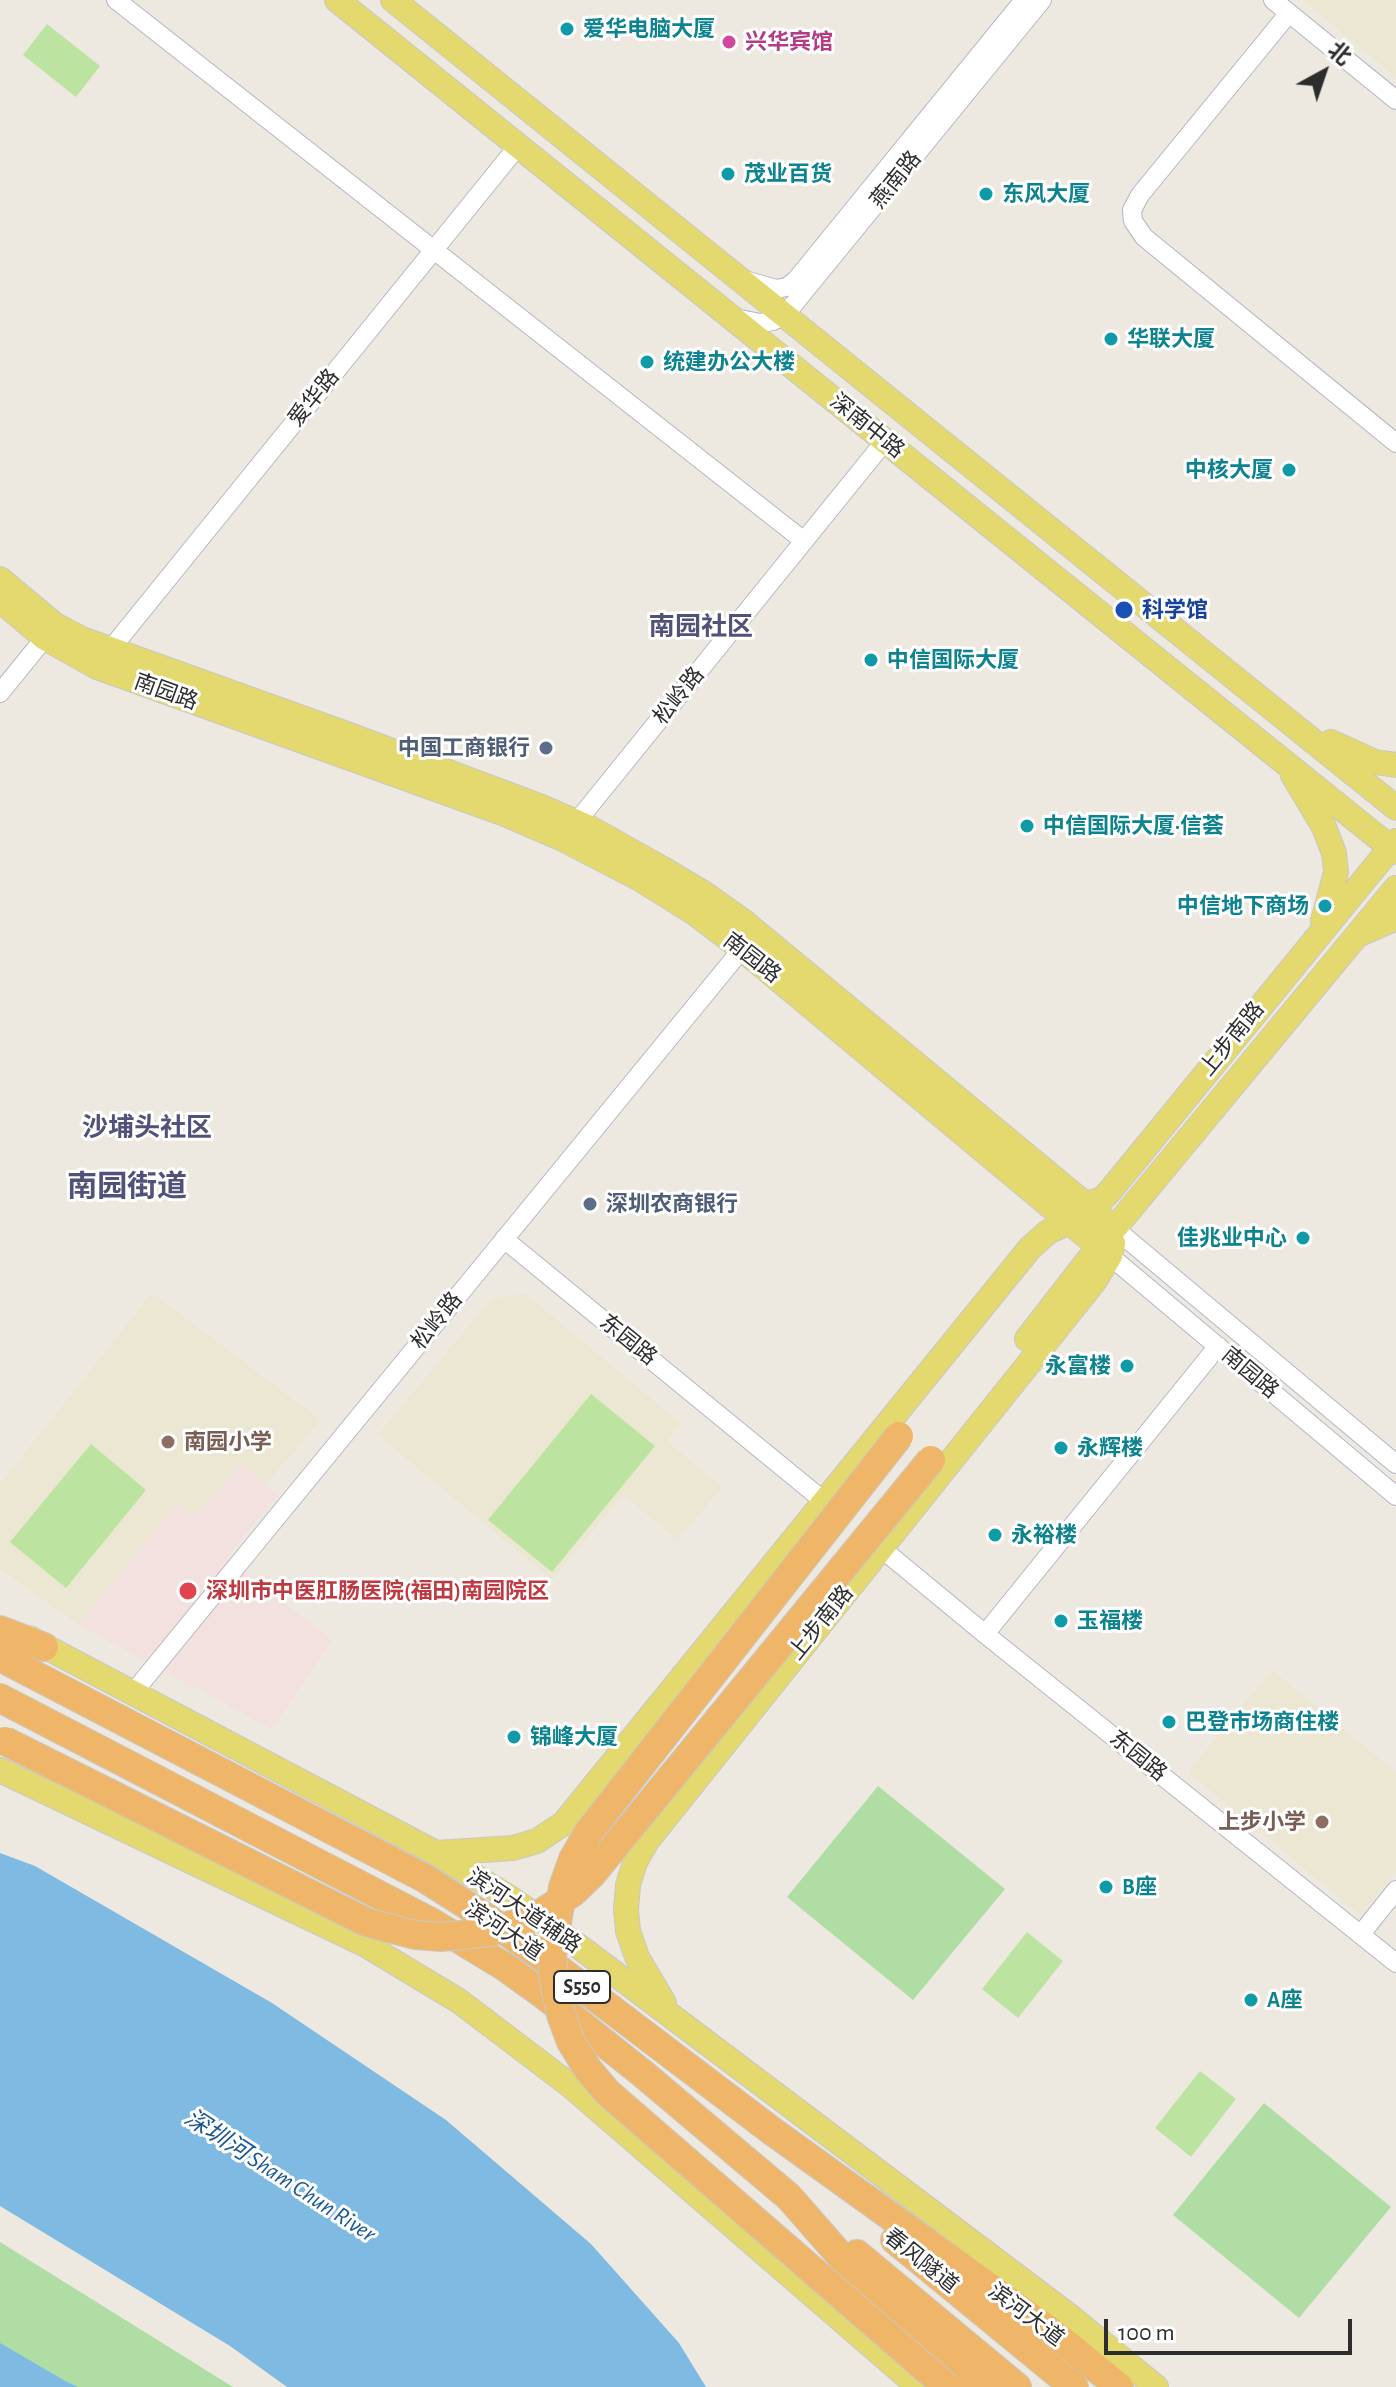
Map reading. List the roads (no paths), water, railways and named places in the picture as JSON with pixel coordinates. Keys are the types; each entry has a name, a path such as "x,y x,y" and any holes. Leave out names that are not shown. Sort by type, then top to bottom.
{"highway":[{"path":"899,1436 588,1833 573,1859 563,1887 552,1953 561,2015 571,2042 607,2092 947,2387"},
{"path":"2,1739 366,1922 415,1935 455,1936 491,1932 537,1916 572,1893 592,1874 931,1460"},
{"path":"0,1630 44,1647"},
{"name":"滨河大道","path":"0,1657 426,1879 541,1956 772,2131 1053,2333 1119,2387"},
{"name":"滨河大道","path":"0,1698 431,1922 505,1967 642,2073 789,2197 872,2292 983,2387"},
{"name":"春风隧道","path":"772,2131 872,2221 1074,2387"},
{"name":"春风隧道","path":"789,2197 1017,2387"}],"main road":[{"name":"深南中路","path":"337,0 1394,847"},
{"name":"深南中路","path":"393,0 1396,808"},
{"name":"南园路","path":"0,579 50,631 82,639 344,733 694,887 743,921 1077,1213 1108,1244"},
{"name":"南园路","path":"0,600 50,631 97,667 505,814 570,831 693,912 1077,1213"},
{"path":"1297,726 1367,759 1396,765"},
{"path":"1286,762 1324,827 1334,853 1334,880 1320,932"},
{"name":"上步南路","path":"436,1853 501,1850 537,1841 556,1830 585,1800 1030,1248 1048,1232 1101,1200 1110,1191 1320,932 1394,847"},
{"name":"上步南路","path":"931,1460 1347,944 1396,888"},
{"path":"1347,944 1372,927 1396,918"},
{"name":"上步南路","path":"899,1436 1077,1213"},
{"name":"上步南路","path":"692,2034 650,1983 628,1931 628,1885 635,1862 647,1841 1094,1282 1108,1244"},
{"name":"滨河大道辅路","path":"0,1621 132,1694 436,1853 512,1899 1072,2318 1156,2387"},
{"path":"0,1770 366,1945 459,2001 507,2034 571,2086 919,2387"},
{"path":"585,1800 578,1823 587,1846 596,1854 620,1859 632,1855 647,1841"}],"street":[{"path":"116,0 804,541"},
{"name":"燕南路","path":"733,275 776,289 787,287 796,280 1024,0"},
{"name":"燕南路","path":"785,315 1042,0"},
{"path":"1273,0 1396,100"},
{"path":"1289,13 1140,195 1132,210 1133,221 1144,237 1396,443"},
{"name":"爱华路","path":"110,650 518,146"},
{"path":"731,317 761,323 785,315"},
{"name":"松岭路","path":"570,831 885,441"},
{"path":"0,693 50,631"},
{"name":"松岭路","path":"132,1694 742,949"},
{"name":"东园路","path":"504,1239 825,1502"},
{"name":"南园路","path":"1108,1244 1218,1346 1396,1496"},
{"name":"南园路","path":"1108,1244 1396,1464"},
{"path":"985,1634 1218,1346"},
{"name":"东园路","path":"881,1548 1396,1963"},
{"path":"1361,1934 1396,1890"}],"water":[{"name":"深圳河 Sham Chun River","path":"0,1853 35,1866 272,2003 446,2120 591,2244 679,2343 706,2387 287,2387 230,2346 0,2206"},
{"path":"0,2343 67,2382 78,2387 0,2387"}],"place":[{"name":"爱华电脑大厦","path":"567,29"},
{"name":"兴华宾馆","path":"729,42"},
{"name":"茂业百货","path":"728,174"},
{"name":"东风大厦","path":"986,194"},
{"name":"华联大厦","path":"1111,339"},
{"name":"统建办公大楼","path":"647,362"},
{"name":"中核大厦","path":"1289,470"},
{"name":"科学馆","path":"1124,610"},
{"name":"中信国际大厦","path":"871,660"},
{"name":"中国工商银行","path":"546,748"},
{"name":"中信国际大厦·信荟","path":"1027,826"},
{"name":"中信地下商场","path":"1325,906"},
{"name":"深圳农商银行","path":"590,1204"},
{"name":"佳兆业中心","path":"1303,1238"},
{"name":"永富楼","path":"1127,1366"},
{"name":"南园小学","path":"168,1442"},
{"name":"永辉楼","path":"1061,1448"},
{"name":"永裕楼","path":"995,1535"},
{"name":"深圳市中医肛肠医院(福田)南园院区","path":"188,1591"},
{"name":"玉福楼","path":"1061,1621"},
{"name":"巴登市场商住楼","path":"1169,1722"},
{"name":"锦峰大厦","path":"514,1737"},
{"name":"上步小学","path":"1322,1822"},
{"name":"B座","path":"1106,1887"},
{"name":"A座","path":"1251,2000"}],"district":[{"name":"南园社区","path":"701,627"},
{"name":"沙埔头社区","path":"147,1128"},
{"name":"南园街道","path":"127,1187"}]}
